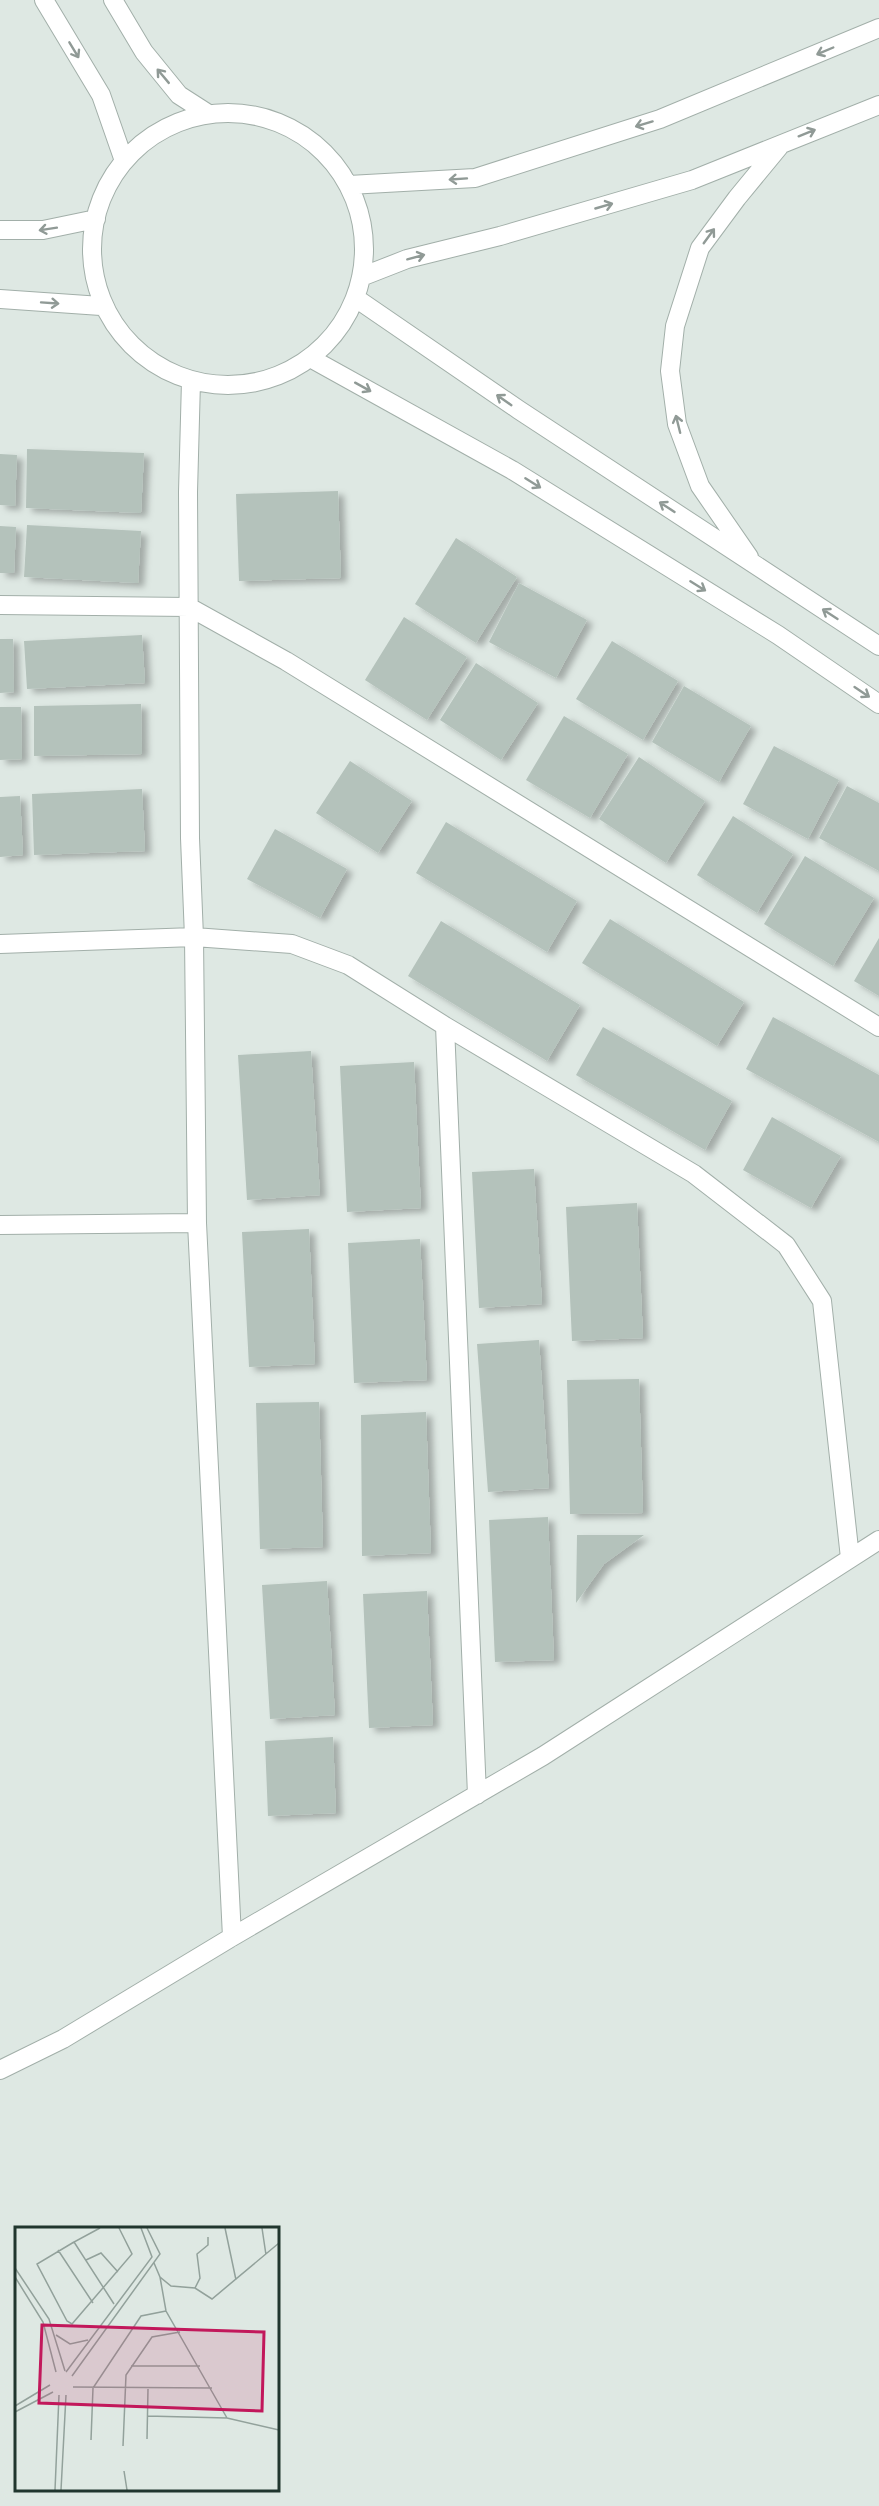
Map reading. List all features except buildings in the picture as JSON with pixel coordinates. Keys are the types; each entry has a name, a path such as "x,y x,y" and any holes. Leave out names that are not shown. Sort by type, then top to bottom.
{"street":[{"path":"44,0 101,95 123,159"},
{"path":"113,0 144,52 179,95 207,113"},
{"path":"349,185 475,178 660,119 879,28"},
{"path":"361,277 407,259 500,236 692,180 879,105"},
{"path":"207,113 249,113 290,126 324,150 349,185 365,262 357,298 338,331 312,359 275,379 233,387 191,381 153,364 121,334 101,306 92,258 96,219 109,181 123,159 161,126 207,113"},
{"path":"756,566 700,486 677,424 670,371 675,326 700,248 781,144"},
{"path":"0,230 43,230 96,219"},
{"path":"357,298 519,410 879,646"},
{"path":"0,299 101,306"},
{"path":"312,359 512,470 778,636 879,704"},
{"path":"191,381 188,492 190,838 194,937 197,1223 232,1937"},
{"path":"0,605 189,607 286,661 879,1027"},
{"path":"0,944 194,937 292,944 348,965 445,1026 694,1174 786,1245 822,1301 850,1558"},
{"path":"445,1026 477,1795"},
{"path":"0,1225 197,1223"},
{"path":"0,2070 63,2039 232,1937 543,1756 879,1540"}]}
